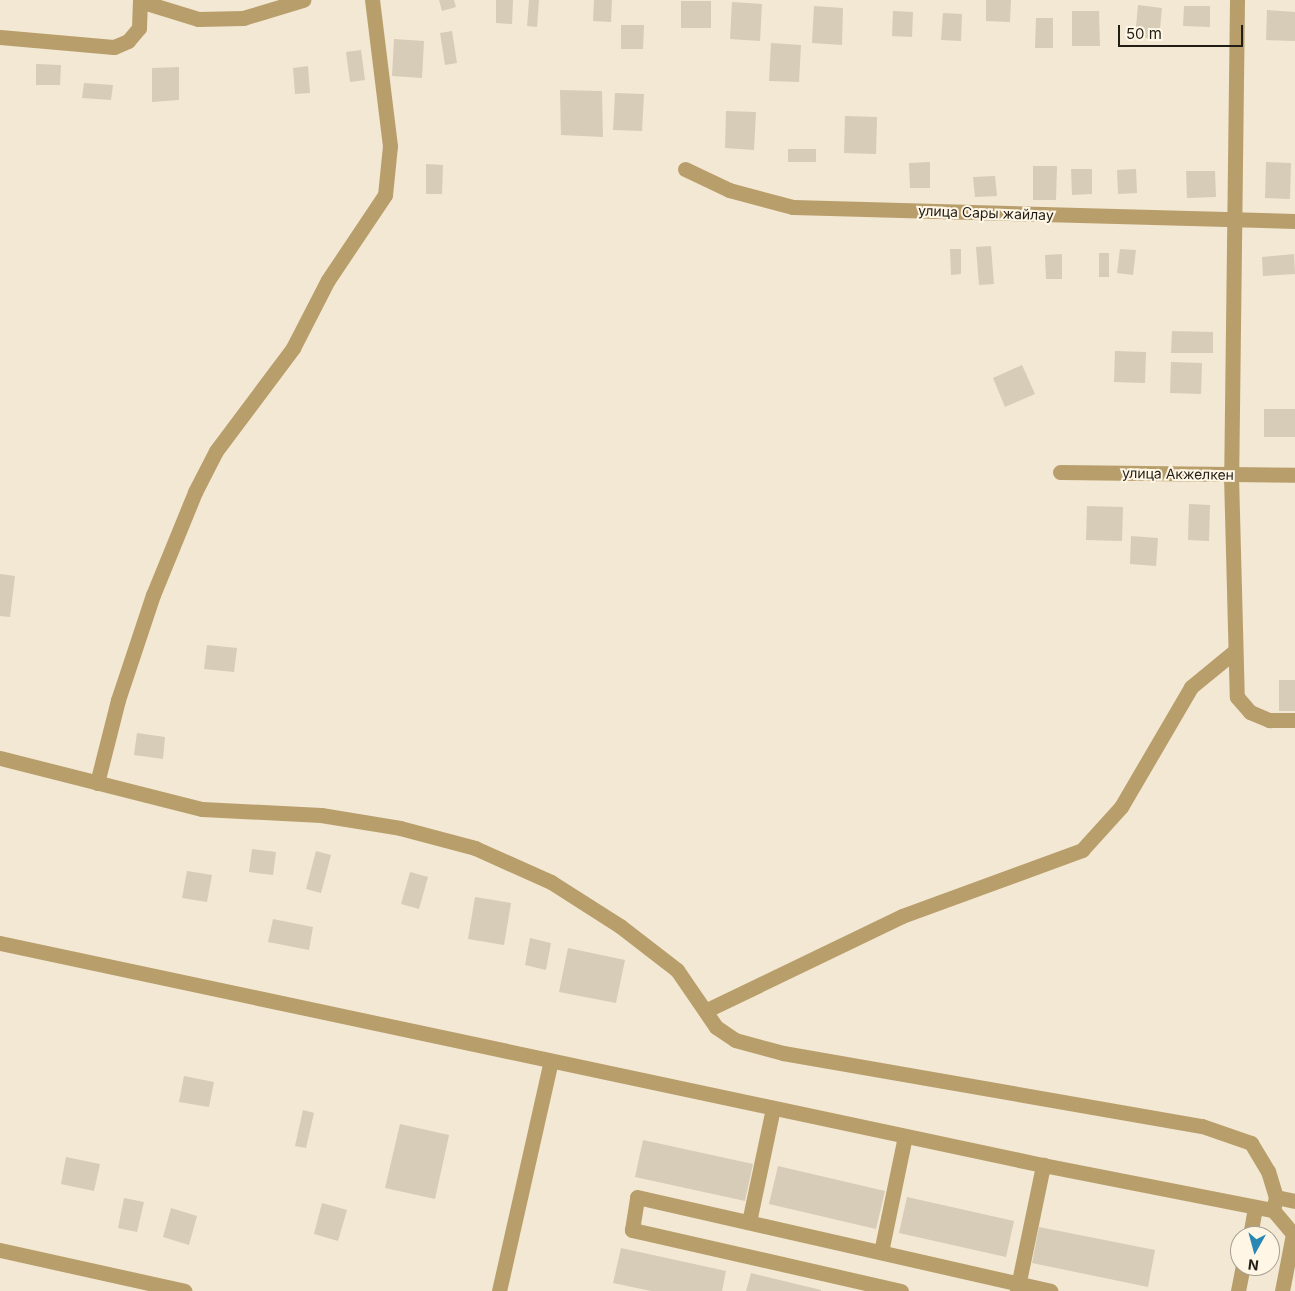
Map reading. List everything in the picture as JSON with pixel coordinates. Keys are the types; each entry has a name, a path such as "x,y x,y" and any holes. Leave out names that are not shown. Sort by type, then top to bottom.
{"street":[{"path":"0,37 114,47 128,41 139,28 140,1 198,20 243,18 303,0"},
{"path":"97,783 118,700 153,595 216,451 293,348 328,280 385,195 390,146 372,0"},
{"path":"1237,0 1236,220 1230,475 1236,697 1250,712 1269,720 1295,720"},
{"name":"улица Сары жайлау","path":"684,169 729,190 793,207 1295,221"},
{"name":"улица Акжелкен","path":"1060,472 1295,475"},
{"path":"707,1010 902,916 1082,850 1121,807 1191,687 1235,651"},
{"path":"0,758 202,809 321,815 400,828 475,848 550,882 620,926 677,970 707,1010 716,1027 735,1040 783,1053 1202,1126 1251,1143 1268,1171 1275,1204 1293,1234 1282,1291"},
{"path":"0,943 905,1136 1255,1208 1295,1201"},
{"path":"499,1291 551,1061"},
{"path":"749,1222 773,1108"},
{"path":"881,1252 905,1136"},
{"path":"1017,1287 1044,1165"},
{"path":"901,1291 632,1230 637,1197 881,1252 1017,1287 1050,1291"},
{"path":"1252,1226 1255,1208"},
{"path":"0,1250 185,1291"},
{"path":"1238,1291 1242,1276"}],"building":[{"path":"439,0 454,0 456,7 442,11"},
{"path":"496,0 513,0 512,24 496,23"},
{"path":"529,0 539,0 537,27 527,26"},
{"path":"594,0 612,0 611,22 593,21"},
{"path":"986,0 1011,0 1010,22 986,21"},
{"path":"681,1 711,1 711,28 681,28"},
{"path":"732,2 762,4 760,41 730,39"},
{"path":"1138,5 1162,8 1159,39 1135,37"},
{"path":"814,6 843,8 842,45 812,43"},
{"path":"1184,6 1210,6 1210,27 1183,26"},
{"path":"1267,10 1295,12 1295,41 1266,40"},
{"path":"893,11 913,12 912,37 892,36"},
{"path":"1072,11 1099,11 1100,46 1072,46"},
{"path":"943,13 962,14 961,41 941,40"},
{"path":"1036,18 1053,18 1053,48 1035,48"},
{"path":"621,25 644,25 643,49 621,49"},
{"path":"452,31 457,63 445,65 440,33"},
{"path":"394,39 424,41 422,78 392,76"},
{"path":"771,43 801,45 799,82 769,81"},
{"path":"361,50 365,80 350,82 346,52"},
{"path":"36,64 61,65 60,85 36,85"},
{"path":"308,66 310,93 295,94 293,68"},
{"path":"179,67 179,100 152,102 152,68"},
{"path":"84,83 113,85 111,100 82,98"},
{"path":"560,90 602,91 603,137 561,135"},
{"path":"615,93 644,94 642,131 613,130"},
{"path":"726,111 756,112 754,150 725,148"},
{"path":"845,116 877,117 876,154 844,153"},
{"path":"788,149 816,149 816,162 788,162"},
{"path":"930,162 930,188 910,188 909,163"},
{"path":"1266,162 1291,163 1290,199 1265,198"},
{"path":"426,164 443,165 442,194 426,194"},
{"path":"1033,166 1057,166 1056,200 1033,200"},
{"path":"1071,169 1092,169 1092,194 1072,195"},
{"path":"1136,169 1137,193 1118,194 1117,170"},
{"path":"1186,171 1215,171 1216,197 1187,198"},
{"path":"995,176 997,196 975,197 973,177"},
{"path":"991,246 994,284 979,285 976,247"},
{"path":"950,249 961,249 961,274 951,275"},
{"path":"1120,249 1136,250 1133,275 1117,273"},
{"path":"1099,253 1109,253 1109,277 1099,277"},
{"path":"1062,254 1062,279 1046,279 1045,255"},
{"path":"1294,254 1295,274 1263,276 1262,257"},
{"path":"1172,331 1213,332 1213,353 1171,353"},
{"path":"1115,351 1146,352 1145,383 1114,382"},
{"path":"1171,362 1202,363 1201,394 1170,393"},
{"path":"1022,365 1035,394 1005,407 993,378"},
{"path":"1264,409 1295,409 1295,437 1264,437"},
{"path":"1189,504 1210,505 1209,541 1188,540"},
{"path":"1087,506 1123,507 1122,541 1086,540"},
{"path":"1131,536 1158,538 1156,566 1130,564"},
{"path":"0,574 15,576 10,617 0,616"},
{"path":"207,645 237,648 234,672 204,669"},
{"path":"1279,680 1295,680 1295,711 1279,711"},
{"path":"137,733 165,737 163,759 134,755"},
{"path":"252,849 276,852 273,875 249,872"},
{"path":"316,851 331,855 321,893 306,889"},
{"path":"187,871 212,875 207,902 182,898"},
{"path":"410,872 428,877 419,909 401,904"},
{"path":"475,897 511,903 504,945 468,939"},
{"path":"273,919 313,927 309,950 268,942"},
{"path":"530,938 551,943 546,970 525,965"},
{"path":"568,948 625,960 616,1003 559,992"},
{"path":"184,1076 214,1082 209,1107 179,1102"},
{"path":"303,1110 314,1113 306,1148 295,1146"},
{"path":"400,1124 449,1135 435,1199 385,1188"},
{"path":"643,1140 753,1164 745,1201 635,1177"},
{"path":"66,1157 100,1164 94,1191 61,1184"},
{"path":"778,1166 885,1191 876,1229 769,1204"},
{"path":"907,1197 1014,1221 1006,1257 899,1233"},
{"path":"124,1198 144,1202 137,1232 118,1228"},
{"path":"322,1203 347,1210 338,1241 314,1234"},
{"path":"171,1208 197,1216 189,1245 163,1237"},
{"path":"1039,1227 1155,1250 1148,1287 1032,1263"},
{"path":"621,1248 726,1271 722,1291 651,1291 613,1283"},
{"path":"751,1273 821,1290 821,1291 746,1291"}]}
